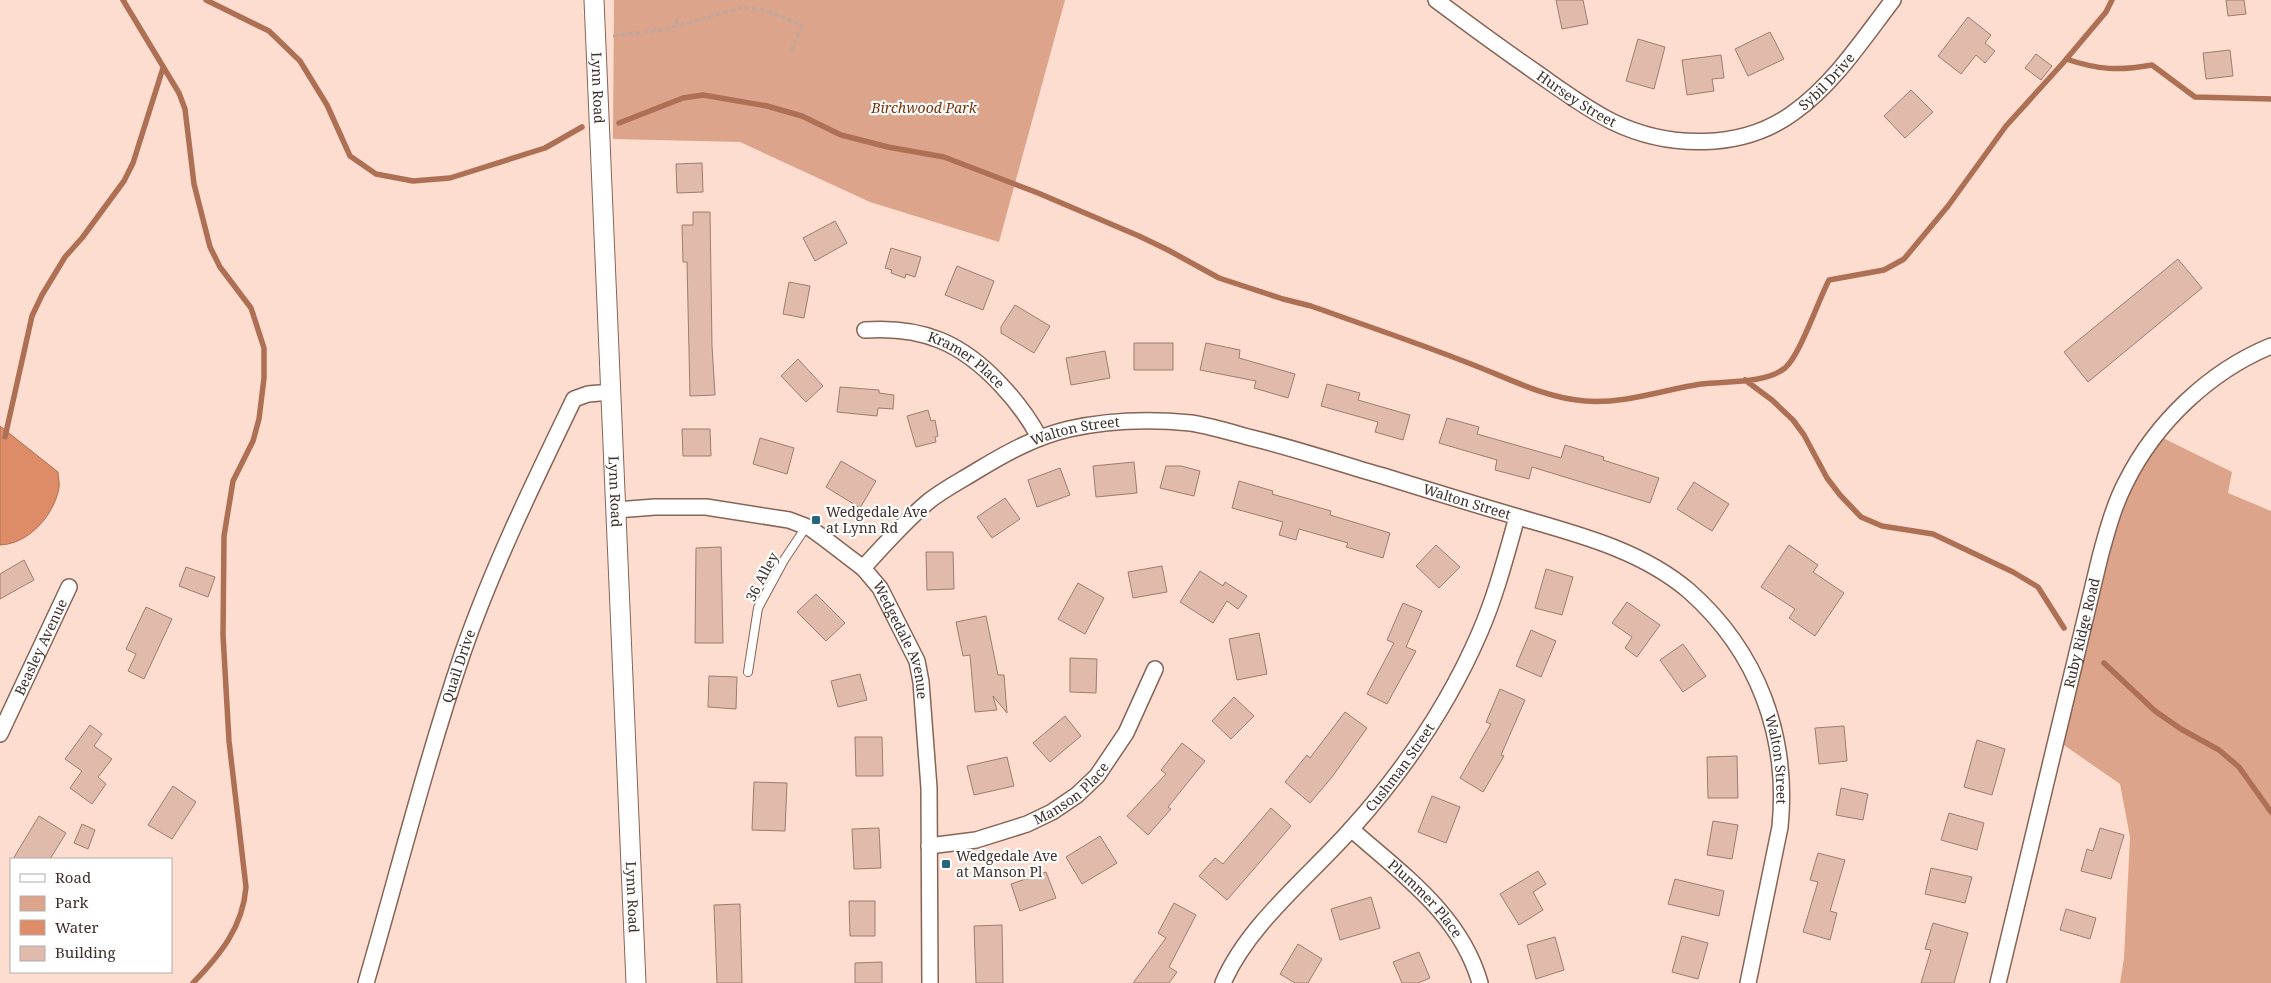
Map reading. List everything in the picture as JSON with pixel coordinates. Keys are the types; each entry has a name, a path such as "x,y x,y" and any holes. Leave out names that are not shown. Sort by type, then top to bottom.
{"street":[{"name":"Lynn Road","path":"594,0 636,983"},
{"name":"Hursey Street","path":"1436,0 1590,110 1615,123 1657,136 1684,141 1716,142 1739,137"},
{"name":"Sybil Drive","path":"1739,137 1758,132 1778,123 1794,113 1819,91 1893,0"},
{"name":"Kramer Place","path":"865,330 906,331 935,338 959,348 988,371 1005,388 1022,408 1039,437"},
{"name":"Ruby Ridge Road","path":"1998,983 2100,557 2122,490 2138,460 2190,397 2236,363 2271,346"},
{"name":"Quail Drive","path":"366,983 427,766 480,607 574,399 588,394 611,392"},
{"name":"Walton Street","path":"863,568 930,501 953,485 1019,446 1039,437 1118,421 1162,421 1194,424 1278,444 1594,540 1631,554 1670,577 1700,602 1727,632 1760,685 1775,734 1780,760 1782,806 1780,828 1748,983"},
{"name":"Wedgedale Avenue","path":"616,510 656,506 706,508 761,514 789,520 806,527 826,539 863,568 888,602 917,662 921,682 927,746 930,983"},
{"name":"Cushman Street","path":"1223,983 1256,931 1322,857 1351,829 1401,769 1432,724 1471,652 1500,578 1517,517"},
{"name":"Beasley Avenue","path":"0,734 69,586"},
{"name":"Manson Place","path":"929,846 976,840 1027,824 1052,812 1077,795 1097,776 1126,733 1155,669"},
{"name":"Plummer Place","path":"1351,829 1420,890 1444,914 1456,929 1466,948 1475,966 1480,983"}],"lane":[{"name":"36 Alley","path":"748,672 758,608 784,560 806,527"}],"path":[{"path":"595,35 613,36 663,30 741,8 766,10 802,26 791,51"},
{"path":"676,19 677,26"}],"green space":[{"name":"Birchwood Park","path":"614,0 1065,0 999,242 870,202 740,142 613,139"},
{"path":"2163,438 2232,472 2228,493 2271,511 2271,983 2120,983 2124,958 2130,837 2120,784 2061,743 2102,564 2127,496 2142,465"}],"water":[{"path":"0,426 58,472 59,488 52,508 46,518 30,534 11,543 0,545"}],"building":[{"path":"1556,0 1583,0 1588,24 1562,29"},
{"path":"2226,0 2244,0 2246,14 2228,16"},
{"path":"1968,17 1991,35 1985,43 1995,51 1985,63 1976,55 1961,74 1938,56"},
{"path":"1770,32 1784,59 1748,76 1735,49"},
{"path":"1638,39 1665,47 1654,89 1626,81"},
{"path":"2230,50 2233,76 2206,79 2203,53"},
{"path":"2036,54 2052,66 2041,80 2025,68"},
{"path":"1721,55 1724,78 1712,79 1714,91 1687,95 1682,60"},
{"path":"1911,90 1933,112 1905,138 1884,116"},
{"path":"702,163 703,192 677,193 676,164"},
{"path":"693,212 710,212 712,346 715,395 690,396 687,262 683,262 682,225 693,225"},
{"path":"835,221 847,243 815,261 803,238"},
{"path":"891,248 921,257 915,277 906,274 905,278 891,273 892,270 885,268"},
{"path":"2178,259 2202,288 2088,382 2064,352"},
{"path":"957,266 994,281 983,310 945,295"},
{"path":"789,282 810,286 804,318 783,314"},
{"path":"1015,305 1050,326 1034,353 1001,333 1001,327"},
{"path":"1134,343 1173,343 1173,370 1134,370"},
{"path":"1206,343 1240,350 1239,358 1295,374 1288,398 1254,388 1256,381 1200,370"},
{"path":"1105,351 1110,378 1071,385 1066,358"},
{"path":"798,359 823,386 806,402 781,376"},
{"path":"1327,384 1360,393 1358,400 1410,415 1403,440 1375,432 1378,422 1321,406"},
{"path":"840,387 879,390 879,393 894,395 893,409 878,408 877,416 837,412"},
{"path":"928,410 931,421 935,420 938,436 935,437 936,442 916,447 907,416"},
{"path":"1447,418 1479,427 1477,434 1561,458 1565,445 1604,457 1603,460 1659,478 1650,503 1532,467 1529,479 1495,470 1497,460 1439,443"},
{"path":"682,429 710,429 711,456 683,456"},
{"path":"760,438 794,448 787,474 753,464"},
{"path":"841,461 876,481 860,508 826,487"},
{"path":"1134,462 1137,493 1096,497 1093,466"},
{"path":"1166,466 1181,466 1200,471 1194,496 1160,488"},
{"path":"1060,468 1070,495 1037,507 1028,480"},
{"path":"1239,481 1273,491 1272,494 1331,511 1330,515 1390,533 1383,558 1346,547 1348,543 1299,529 1296,540 1279,535 1283,522 1232,508"},
{"path":"1694,482 1729,504 1712,531 1677,509"},
{"path":"1005,498 1020,519 992,538 977,517"},
{"path":"1436,545 1460,567 1439,588 1416,566"},
{"path":"1789,545 1818,565 1813,572 1844,593 1815,636 1789,618 1795,609 1761,587"},
{"path":"721,547 723,643 695,643 696,548"},
{"path":"926,552 953,552 954,589 927,590"},
{"path":"24,560 34,580 0,599 0,574"},
{"path":"1162,566 1167,592 1133,598 1128,572"},
{"path":"186,567 215,577 208,597 179,586"},
{"path":"1546,569 1573,577 1562,615 1535,608"},
{"path":"1200,571 1223,586 1225,582 1247,596 1238,609 1227,601 1213,623 1180,602"},
{"path":"1078,583 1104,598 1085,634 1058,619"},
{"path":"816,594 845,623 826,641 797,612"},
{"path":"1627,602 1660,625 1637,657 1625,648 1632,637 1612,623"},
{"path":"1403,603 1422,611 1406,647 1416,651 1387,704 1367,694 1394,643 1387,640"},
{"path":"146,607 172,619 144,679 128,671 136,654 126,649"},
{"path":"986,616 998,675 1004,675 1007,713 993,696 997,710 975,712 970,655 963,656 956,622"},
{"path":"1531,630 1556,641 1541,677 1516,666"},
{"path":"1259,633 1267,674 1237,680 1229,639"},
{"path":"1683,644 1706,676 1683,692 1660,660"},
{"path":"1070,658 1097,659 1096,693 1070,692"},
{"path":"860,674 867,700 838,707 831,681"},
{"path":"709,676 737,677 736,709 708,707"},
{"path":"1500,689 1525,700 1501,755 1504,756 1483,792 1460,778 1491,724 1486,722"},
{"path":"1234,697 1254,716 1231,739 1212,721"},
{"path":"1345,712 1367,728 1332,777 1310,803 1285,782 1307,755 1310,758"},
{"path":"1065,716 1081,736 1050,762 1033,743"},
{"path":"90,725 102,734 94,746 112,759 98,777 106,784 92,804 70,788 82,771 65,759"},
{"path":"1844,726 1847,761 1819,764 1815,728"},
{"path":"855,737 882,737 883,776 856,776"},
{"path":"1977,740 2005,749 1992,795 1964,787"},
{"path":"1182,743 1205,761 1168,807 1171,809 1148,835 1127,816 1166,774 1161,770"},
{"path":"1737,756 1738,798 1708,798 1707,757"},
{"path":"1007,757 1014,786 974,795 967,766"},
{"path":"754,782 787,783 785,831 752,830"},
{"path":"173,786 196,802 172,839 148,825"},
{"path":"1841,788 1868,794 1863,820 1836,815"},
{"path":"1432,796 1460,807 1446,843 1418,832"},
{"path":"1271,808 1291,826 1227,900 1199,876 1215,858 1223,864"},
{"path":"1949,813 1984,823 1977,850 1941,840"},
{"path":"39,816 66,833 51,858 14,858"},
{"path":"1713,821 1738,825 1732,859 1707,855"},
{"path":"82,824 95,830 88,849 74,843"},
{"path":"879,828 881,868 854,869 852,829"},
{"path":"2100,828 2124,835 2111,879 2081,871 2087,849 2093,851"},
{"path":"1100,836 1117,863 1082,884 1066,857"},
{"path":"1818,853 1845,860 1830,911 1837,913 1830,940 1803,932 1818,882 1810,880"},
{"path":"1931,868 1972,877 1965,903 1925,894"},
{"path":"1538,871 1546,884 1533,892 1543,910 1519,925 1500,894"},
{"path":"1046,872 1056,898 1020,911 1011,884"},
{"path":"1675,879 1724,891 1719,916 1668,904"},
{"path":"1371,897 1380,928 1340,940 1331,909"},
{"path":"849,901 875,901 875,936 850,936"},
{"path":"1174,903 1196,915 1169,967 1177,972 1169,983 1133,983 1166,938 1158,933"},
{"path":"740,904 742,983 717,983 714,905"},
{"path":"2066,909 2096,918 2090,939 2060,930"},
{"path":"1933,923 1968,933 1954,983 1921,983 1931,950 1925,949"},
{"path":"1002,925 1003,983 976,983 974,926"},
{"path":"1682,936 1708,943 1698,979 1672,972"},
{"path":"1555,937 1564,970 1536,979 1527,945"},
{"path":"1298,944 1322,959 1308,983 1295,983 1280,974"},
{"path":"1419,952 1430,978 1418,983 1402,983 1393,962"},
{"path":"882,962 882,983 855,983 855,963"}],"waterway":[{"path":"123,0 179,93 185,109 194,184 210,247 220,267 251,308 264,348 264,378 259,419 253,441 233,481 224,536 223,635 229,741 246,887 244,901 235,928 221,951 193,983"},
{"path":"206,0 269,31 300,61 327,105 350,156 376,174 413,181 450,178 545,148 582,127"},
{"path":"619,123 683,98 703,95 767,106 802,116 841,135 888,147 944,157 1038,193 1139,236 1219,278 1311,306 1485,369 1541,392 1585,401 1615,400 1701,384 1744,381 1767,377 1785,368 1797,352 1829,280 1884,270 1904,259 1948,206 2006,126 2106,12 2112,0"},
{"path":"2066,59 2099,67 2119,69 2152,65 2195,97 2271,99"},
{"path":"5,437 32,316 42,295 65,257 82,238 124,181 133,163 163,68"},
{"path":"1745,380 1772,400 1793,420 1804,435 1827,478 1861,517 1882,526 1933,534 2013,572 2038,587 2064,628"},
{"path":"2104,663 2155,711 2181,729 2219,750 2239,767 2271,812"}],"place":[{"name":"Wedgedale Ave at Lynn Rd","path":"816,520"},
{"name":"Wedgedale Ave at Manson Pl","path":"946,864"}]}
